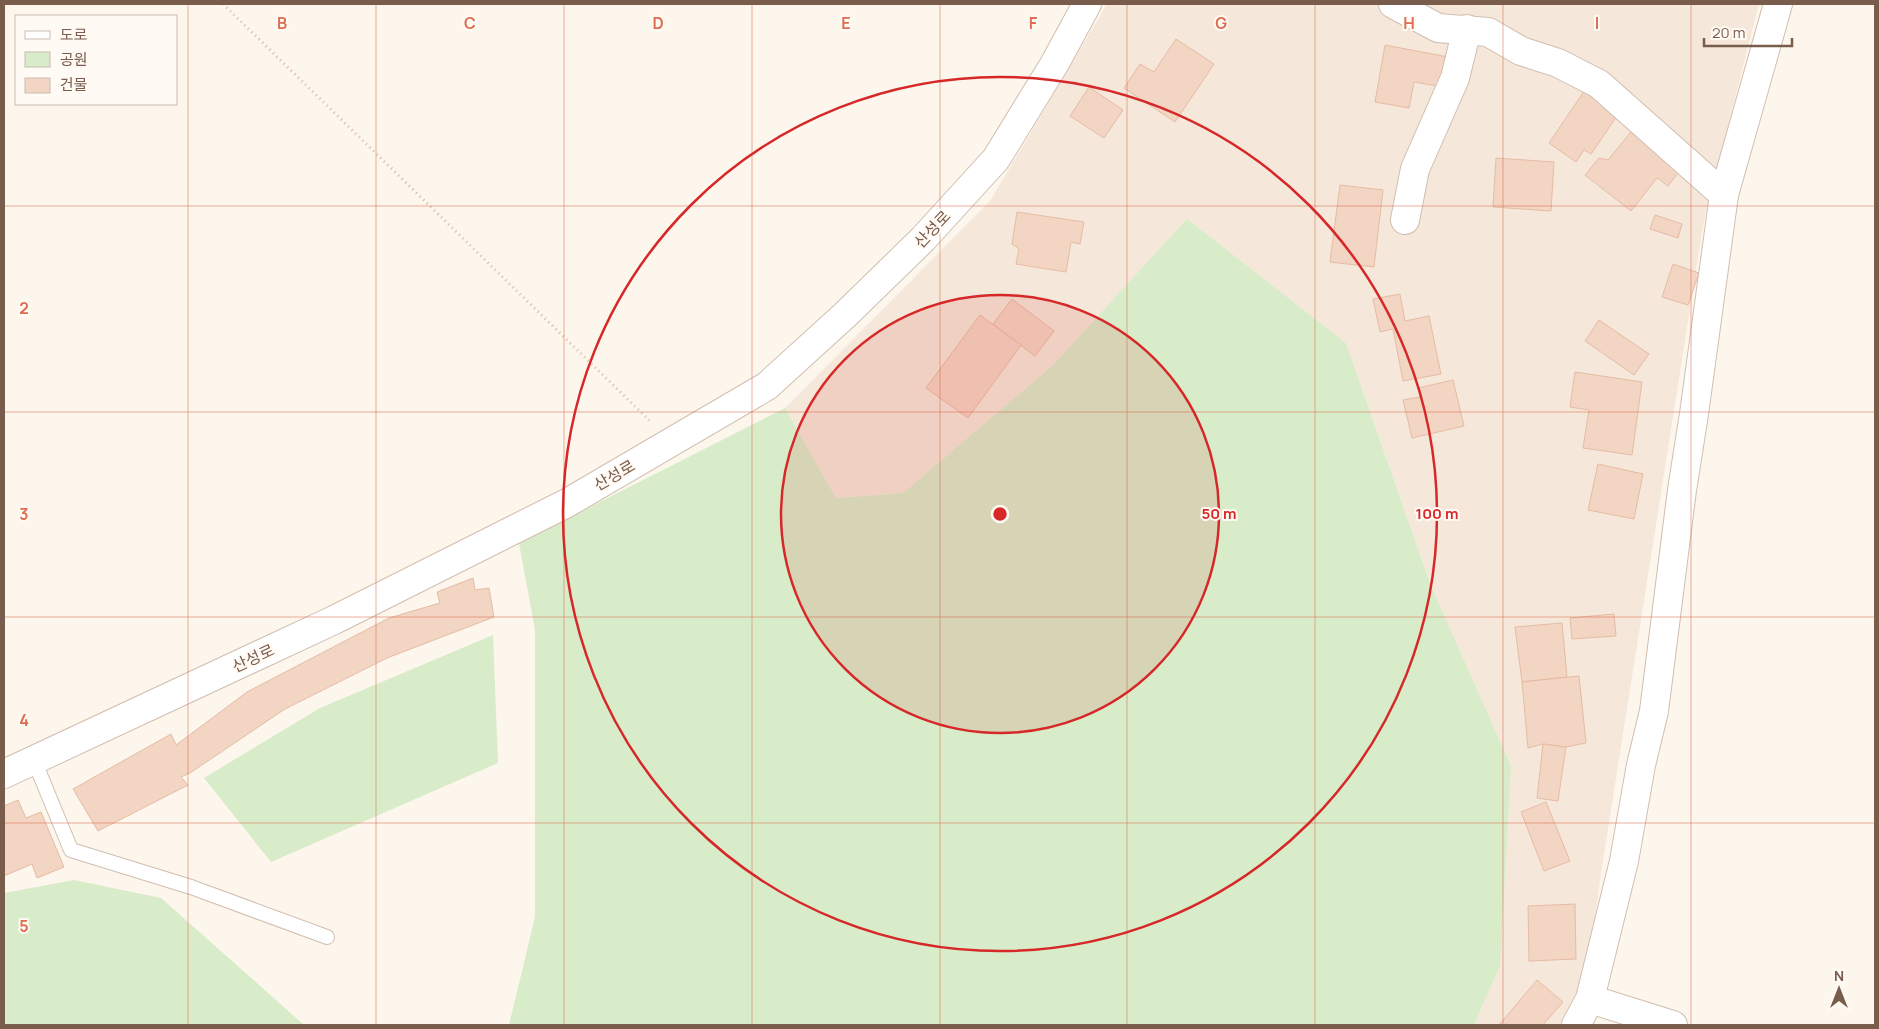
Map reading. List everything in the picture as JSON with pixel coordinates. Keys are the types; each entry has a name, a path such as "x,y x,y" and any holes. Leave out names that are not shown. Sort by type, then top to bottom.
{"street":[{"name":"산성로","path":"4,774 342,615 567,503 768,386 923,239 996,159 1055,63 1087,4"},
{"path":"1393,4 1438,28 1488,32 1521,51 1558,63 1599,84 1724,195"},
{"path":"1576,1025 1590,999 1624,861 1641,765 1654,711 1682,490 1724,195 1778,4"},
{"path":"1405,220 1415,169 1455,78 1466,29"},
{"path":"1590,999 1672,1025"}],"lane":[{"path":"34,760 71,850 192,887 327,937"}],"path":[{"path":"223,4 672,442"}],"shaded area":[{"path":"1107,4 1759,4 1704,220 1600,880 1588,973 1567,1025 1474,1025 1500,966 1458,650 1431,586 1346,343 1187,220 1053,365 903,493 836,498 785,408 990,201"}],"green space":[{"path":"1187,219 1346,343 1431,586 1511,766 1500,966 1474,1025 509,1025 535,917 535,630 519,543 785,408 836,498 903,493 1053,365"},
{"path":"493,635 498,763 271,862 204,778 320,708"},
{"path":"74,880 161,898 304,1025 4,1025 4,893"}],"building":[{"path":"1176,39 1214,64 1175,122 1124,88 1140,64 1154,72"},
{"path":"1385,45 1448,57 1443,87 1414,82 1409,108 1375,102"},
{"path":"1089,87 1123,110 1104,138 1070,116"},
{"path":"1585,90 1619,113 1591,154 1584,150 1576,162 1549,143"},
{"path":"1631,132 1680,170 1668,186 1657,178 1631,211 1585,175 1599,158 1608,160"},
{"path":"1496,158 1554,162 1551,211 1493,207"},
{"path":"1340,185 1383,190 1374,267 1330,262"},
{"path":"1017,212 1084,222 1080,244 1071,242 1066,272 1016,264 1019,249 1012,244"},
{"path":"1655,215 1682,224 1678,238 1650,229"},
{"path":"1673,264 1699,273 1688,305 1662,297"},
{"path":"1400,294 1405,321 1429,316 1441,374 1403,381 1393,329 1380,332 1373,299"},
{"path":"1012,299 1054,331 1035,356 993,324"},
{"path":"980,315 1021,345 968,418 926,388"},
{"path":"1599,320 1649,354 1634,375 1585,341"},
{"path":"1575,372 1642,382 1632,455 1583,448 1589,410 1570,407"},
{"path":"1453,380 1464,426 1412,438 1403,400 1420,397 1418,388"},
{"path":"1598,464 1643,474 1634,519 1588,510"},
{"path":"473,578 475,590 489,588 494,617 387,658 285,709 190,773 181,777 188,785 98,831 73,789 171,734 176,745 247,692 389,618 440,603 437,592"},
{"path":"1614,614 1616,636 1572,639 1570,618"},
{"path":"1562,623 1567,677 1522,682 1515,627"},
{"path":"1579,676 1586,743 1566,747 1543,744 1528,748 1522,682"},
{"path":"1543,744 1566,747 1558,801 1537,798"},
{"path":"18,800 26,818 41,812 64,867 37,878 32,864 4,876 4,806"},
{"path":"1546,802 1570,861 1544,871 1521,812"},
{"path":"1575,904 1576,959 1529,961 1528,906"},
{"path":"1537,980 1563,1002 1543,1025 1499,1025"}]}
